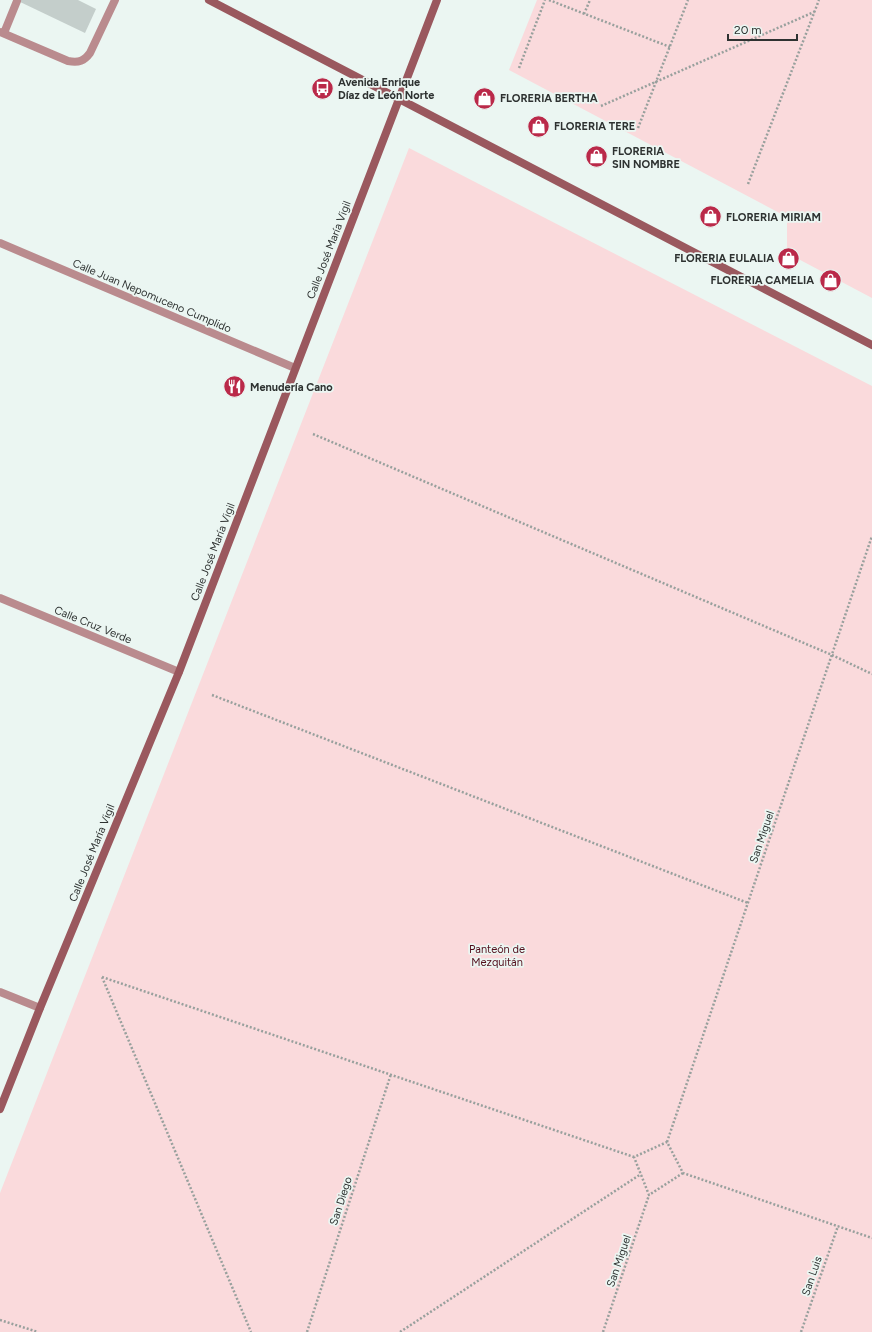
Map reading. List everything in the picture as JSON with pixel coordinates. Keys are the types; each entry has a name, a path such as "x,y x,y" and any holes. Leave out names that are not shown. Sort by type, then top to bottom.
{"street":[{"path":"17,1 2,33 68,62 77,63 85,60 90,53 115,0"},
{"path":"209,0 872,344"},
{"name":"Calle José María Vigil","path":"0,1109 40,1008 179,672 437,0"},
{"name":"Calle Juan Nepomuceno Cumplido","path":"0,243 295,368"},
{"name":"Calle Cruz Verde","path":"0,598 179,672"},
{"path":"0,992 40,1008"}],"path":[{"path":"519,68 545,0"},
{"path":"549,0 670,47"},
{"path":"584,14 590,0"},
{"path":"638,128 688,0"},
{"path":"748,184 819,0"},
{"path":"601,106 814,12"},
{"path":"313,434 832,655 872,674"},
{"name":"San Miguel","path":"667,1142 872,536"},
{"path":"212,694 748,903"},
{"path":"251,1332 102,977 634,1157 667,1142 683,1174 872,1238"},
{"name":"San Diego","path":"307,1332 391,1074"},
{"path":"634,1157 649,1195 683,1174"},
{"path":"400,1332 641,1174"},
{"name":"San Miguel","path":"603,1332 649,1195"},
{"name":"San Luis","path":"801,1332 838,1226"},
{"path":"0,1320 38,1332"}],"green space":[{"path":"537,0 872,0 872,298 787,253 787,217 509,70"},
{"name":"Panteón de Mezquitán","path":"409,148 872,386 872,1332 0,1332 0,1193"}],"building":[{"path":"16,0 78,0 96,9 85,33"}],"place":[{"name":"Avenida Enrique Díaz de León Norte","path":"323,88"},
{"name":"FLORERIA BERTHA","path":"484,98"},
{"name":"FLORERIA TERE","path":"538,126"},
{"name":"FLORERIA SIN NOMBRE","path":"597,157"},
{"name":"FLORERIA MIRIAM","path":"710,217"},
{"name":"FLORERIA EULALIA","path":"789,258"},
{"name":"FLORERIA CAMELIA","path":"830,280"},
{"name":"Menudería Cano","path":"234,387"}]}
